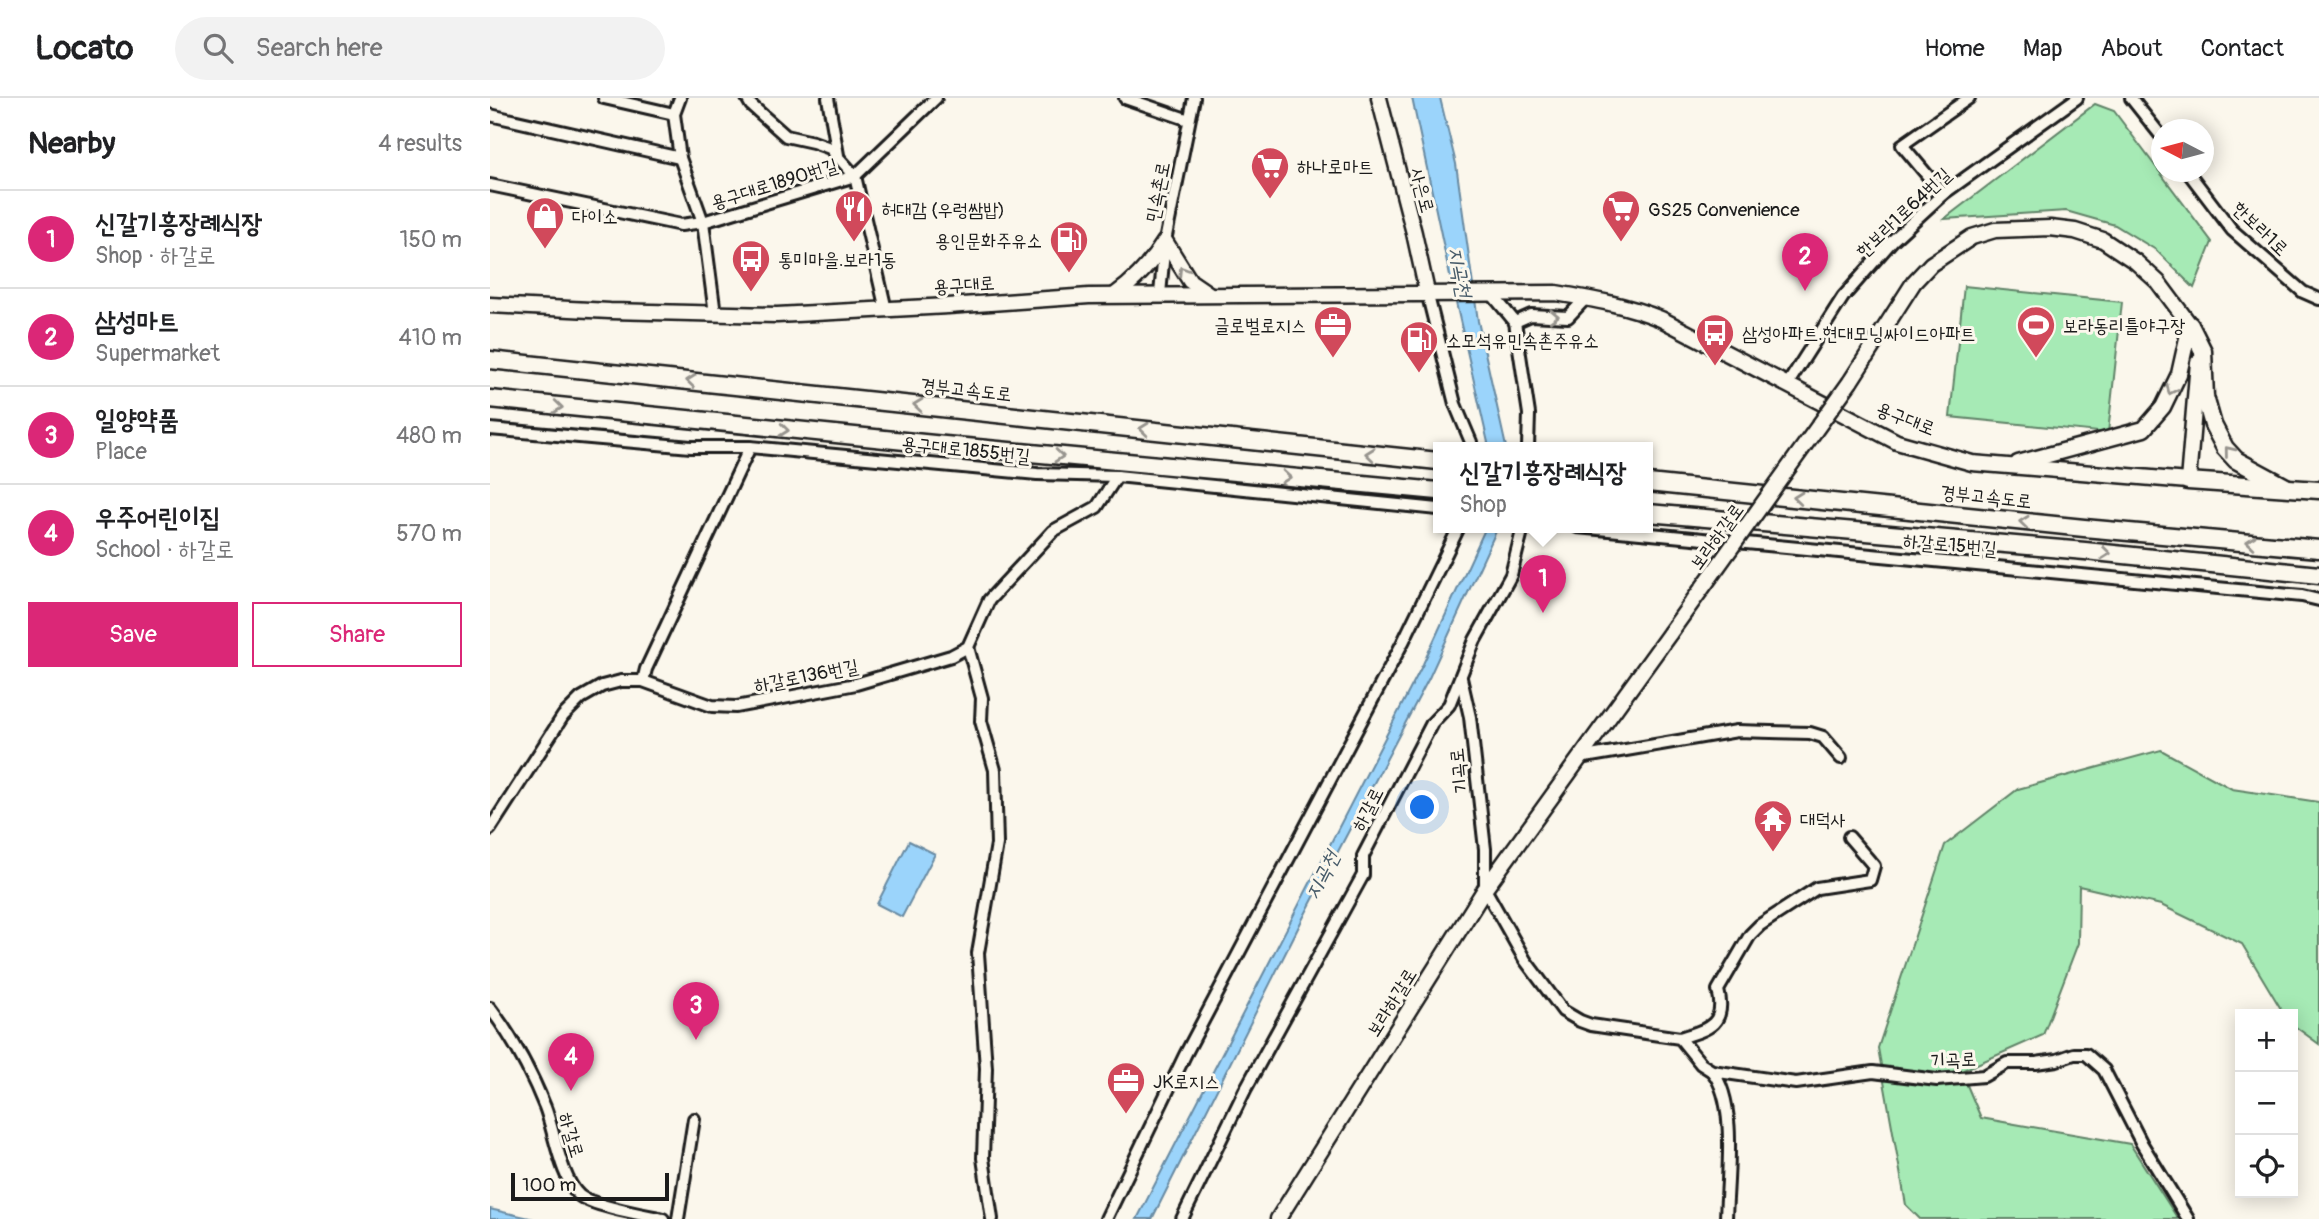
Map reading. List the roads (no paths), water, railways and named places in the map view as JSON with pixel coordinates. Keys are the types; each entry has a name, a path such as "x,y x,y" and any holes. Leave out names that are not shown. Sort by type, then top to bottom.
{"highway":[{"path":"2190,325 2203,351 2206,397 2213,425 2225,448 2236,460 2286,487"},
{"name":"경부고속도로","path":"490,360 1433,460"},
{"path":"490,399 1433,491"},
{"name":"용구대로","path":"2188,481 2319,490"},
{"name":"경부고속도로","path":"1653,484 2319,549"},
{"path":"1653,513 2085,551 2319,575"}],"main road":[{"name":"사은로","path":"1379,98 1434,293"},
{"name":"보라하갈로","path":"1278,1219 1485,888 1850,382 1914,282 1931,264 1972,237 1995,230 2049,228 2075,230 2103,240 2136,262 2158,282 2190,325 2199,350 2188,481"},
{"path":"1115,295 1137,279 1154,260 1165,241 1190,281 1209,294"},
{"name":"용구대로","path":"490,305 778,315 1115,295 1556,293 1637,309 1661,319 1897,442 1972,463 2188,481"},
{"path":"2003,466 2144,429 2163,407 2179,374 2190,325"}],"street":[{"path":"604,98 674,114"},
{"path":"680,98 674,114 680,158 703,222 715,314"},
{"name":"용구대로1890번길","path":"747,98 751,105 786,136 830,148 855,176 886,310"},
{"name":"용구대로1890번길","path":"828,98 838,158"},
{"name":"용구대로1890번길","path":"490,185 681,225 703,222 855,176 936,98"},
{"path":"1125,98 1189,120"},
{"name":"민속촌로","path":"1160,294 1165,241 1194,98"},
{"path":"1943,194 1902,145 1969,98"},
{"name":"한보라1로64번길","path":"1787,385 1855,282 1893,240 1943,194 2077,98"},
{"path":"2131,98 2151,124"},
{"path":"490,115 680,158"},
{"name":"한보라1로","path":"2196,182 2232,230 2303,292 2319,299"},
{"path":"1434,293 1455,404 1471,442"},
{"path":"1498,293 1514,322 1529,414 1528,442"},
{"path":"1514,322 1531,316 1568,317 1586,298"},
{"name":"용구대로1855번길","path":"490,429 691,447 750,447 1037,474 1117,476 1433,508"},
{"path":"643,681 646,669 750,447"},
{"path":"992,1219 983,1158 986,1068 977,970 997,844 995,771 981,721 982,698 968,647 989,600 1053,531 1097,508 1117,476"},
{"path":"1106,1219 1191,1044 1387,674 1457,533"},
{"name":"하갈로","path":"1182,1219 1245,1090 1363,875 1363,856 1432,723 1449,705 1475,640 1511,575 1521,533"},
{"name":"하갈로15번길","path":"1641,533 2302,596 2319,600"},
{"name":"하갈로136번길","path":"490,829 563,716 581,698 602,686 621,681 643,681 712,706 736,707 856,684 951,656 968,647"},
{"name":"기곡로","path":"1461,678 1470,717 1485,849 1485,888 1525,960 1563,1011 1591,1025 1680,1038 1707,1030 1717,1021 1722,1005 1718,990 1750,935 1760,925 1817,888 1870,880 1874,866 1849,837"},
{"path":"1579,758 1737,731 1810,733 1823,737 1841,758"},
{"name":"하갈로","path":"490,1008 520,1055 545,1107 565,1171 579,1195 590,1201 663,1219"},
{"path":"1680,1038 1701,1065 1712,1071 1720,1081 1724,1093 1728,1128 1726,1219"},
{"name":"기곡로","path":"1712,1071 1796,1083 1873,1072 1937,1080 1984,1076 2007,1063 2036,1063 2074,1054 2086,1054 2104,1070 2141,1144 2188,1219"},
{"path":"679,1216 694,1119"}],"water":[{"name":"지곡천","path":"1412,98 1440,98 1456,164 1478,321 1505,442 1488,442"},
{"name":"지곡천","path":"1483,533 1495,533 1429,678 1301,922 1152,1219 1137,1219 1423,664"},
{"path":"909,841 935,854 902,917 877,904"},
{"path":"490,1209 494,1210 534,1219 490,1219"}],"place":[{"name":"하나로마트","path":"1270,200"},
{"name":"허대감 (우렁쌈밥)","path":"854,243"},
{"name":"GS25 Convenience","path":"1621,243"},
{"name":"다이소","path":"545,250"},
{"name":"용인문화주유소","path":"1069,274"},
{"name":"삼성마트","path":"1805,291"},
{"name":"통미마을.보라1동","path":"751,293"},
{"name":"글로벌로지스","path":"1333,359"},
{"name":"보라동리틀야구장","path":"2036,359"},
{"name":"삼성아파트.현대모닝싸이드아파트","path":"1715,367"},
{"name":"소모석유민속촌주유소","path":"1419,374"},
{"name":"신갈기흥장례식장","path":"1543,613"},
{"name":"대덕사","path":"1773,853"},
{"name":"일양약품","path":"696,1040"},
{"name":"우주어린이집","path":"571,1091"},
{"name":"JK로지스","path":"1126,1115"}]}
